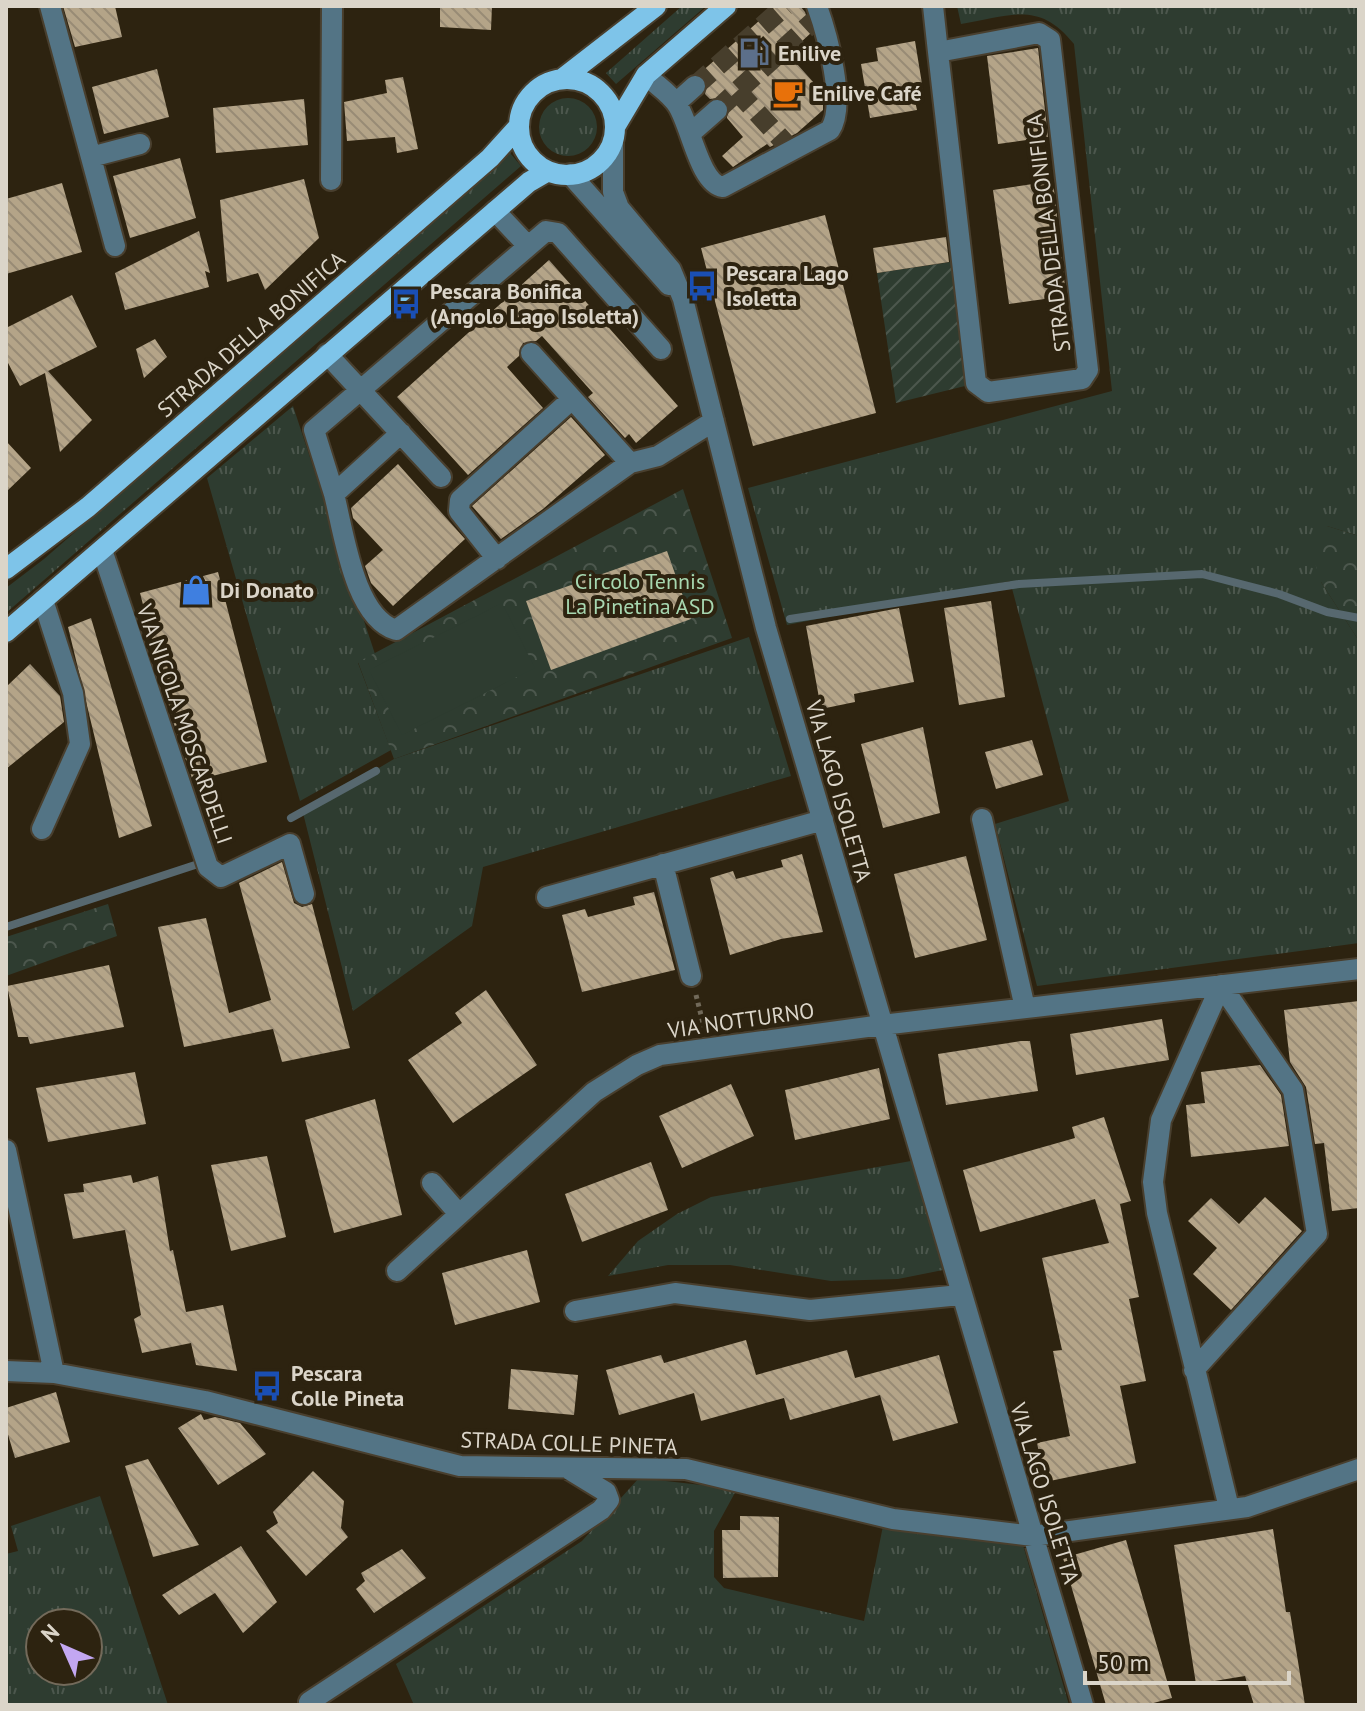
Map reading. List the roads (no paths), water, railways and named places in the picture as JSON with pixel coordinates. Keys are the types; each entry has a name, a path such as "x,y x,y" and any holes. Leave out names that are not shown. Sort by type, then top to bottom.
{"main road":[{"path":"656,6 562,79 532,95 519,126 524,148 548,171 570,174 597,165 646,75 726,6"},
{"path":"562,79 585,82 604,95 614,134"},
{"name":"STRADA DELLA BONIFICA","path":"6,569 88,507 490,158 519,126"},
{"path":"6,632 495,211 548,171"}],"street":[{"path":"50,6 115,246"},
{"path":"331,180 332,6"},
{"name":"STRADA DELLA BONIFICA","path":"933,6 938,52 976,383 988,392 1082,379 1088,370 1050,40 1039,33 938,52"},
{"path":"646,75 676,103 692,132 706,178 717,187 723,187 789,147 830,130 838,113 837,93 817,14"},
{"path":"676,103 695,86"},
{"path":"692,132 717,110"},
{"name":"VIA LAGO ISOLETTA","path":"614,134 613,192 619,208 671,270 683,299 766,628 1083,1705"},
{"path":"91,157 140,144"},
{"path":"570,174 637,252 683,299"},
{"path":"495,211 528,246"},
{"path":"661,349 558,233 546,231 314,430 361,595 381,626 396,630 630,463 658,456 714,421"},
{"path":"531,353 630,463"},
{"path":"327,354 441,477"},
{"path":"497,559 459,511 460,500 572,399"},
{"path":"334,494 401,433"},
{"name":"VIA NICOLA MOSCARDELLI","path":"102,550 208,867 221,877 290,844 304,894"},
{"path":"42,829 80,744 73,693 43,600"},
{"path":"982,819 1025,1008"},
{"path":"547,897 823,820"},
{"path":"663,864 691,976"},
{"name":"VIA NOTTURNO","path":"397,1271 615,1077 660,1055 882,1025 1359,969"},
{"path":"1194,1370 1317,1234 1293,1090 1221,985"},
{"path":"1221,985 1173,1090 1155,1153 1157,1213 1229,1508"},
{"path":"6,1150 54,1373"},
{"path":"432,1183 459,1214"},
{"path":"575,1311 675,1293 810,1310 960,1295"},
{"name":"STRADA COLLE PINETA","path":"6,1371 54,1373 301,1423 460,1466 686,1469 893,1519 1033,1536 1247,1507 1359,1469"},
{"path":"309,1702 601,1510 609,1500 606,1492 566,1468"}],"waterway":[{"path":"790,619 1019,584 1202,574 1279,594 1327,612 1359,618"},
{"path":"291,818 376,771"},
{"path":"6,927 195,865"}],"tunnel":[{"path":"695,86 785,6"},
{"path":"717,110 815,20"},
{"path":"737,91 785,143"}],"place":[{"name":"Enilive","path":"754,53"},
{"name":"Enilive Café","path":"788,93"},
{"name":"Pescara Lago Isoletta","path":"702,286"},
{"name":"Pescara Bonifica (Angolo Lago Isoletta)","path":"406,304"},
{"name":"Di Donato","path":"196,590"},
{"name":"Pescara Colle Pineta","path":"267,1386"}],"park label":[{"name":"Circolo Tennis La Pinetina ASD","path":"640,594"}]}
